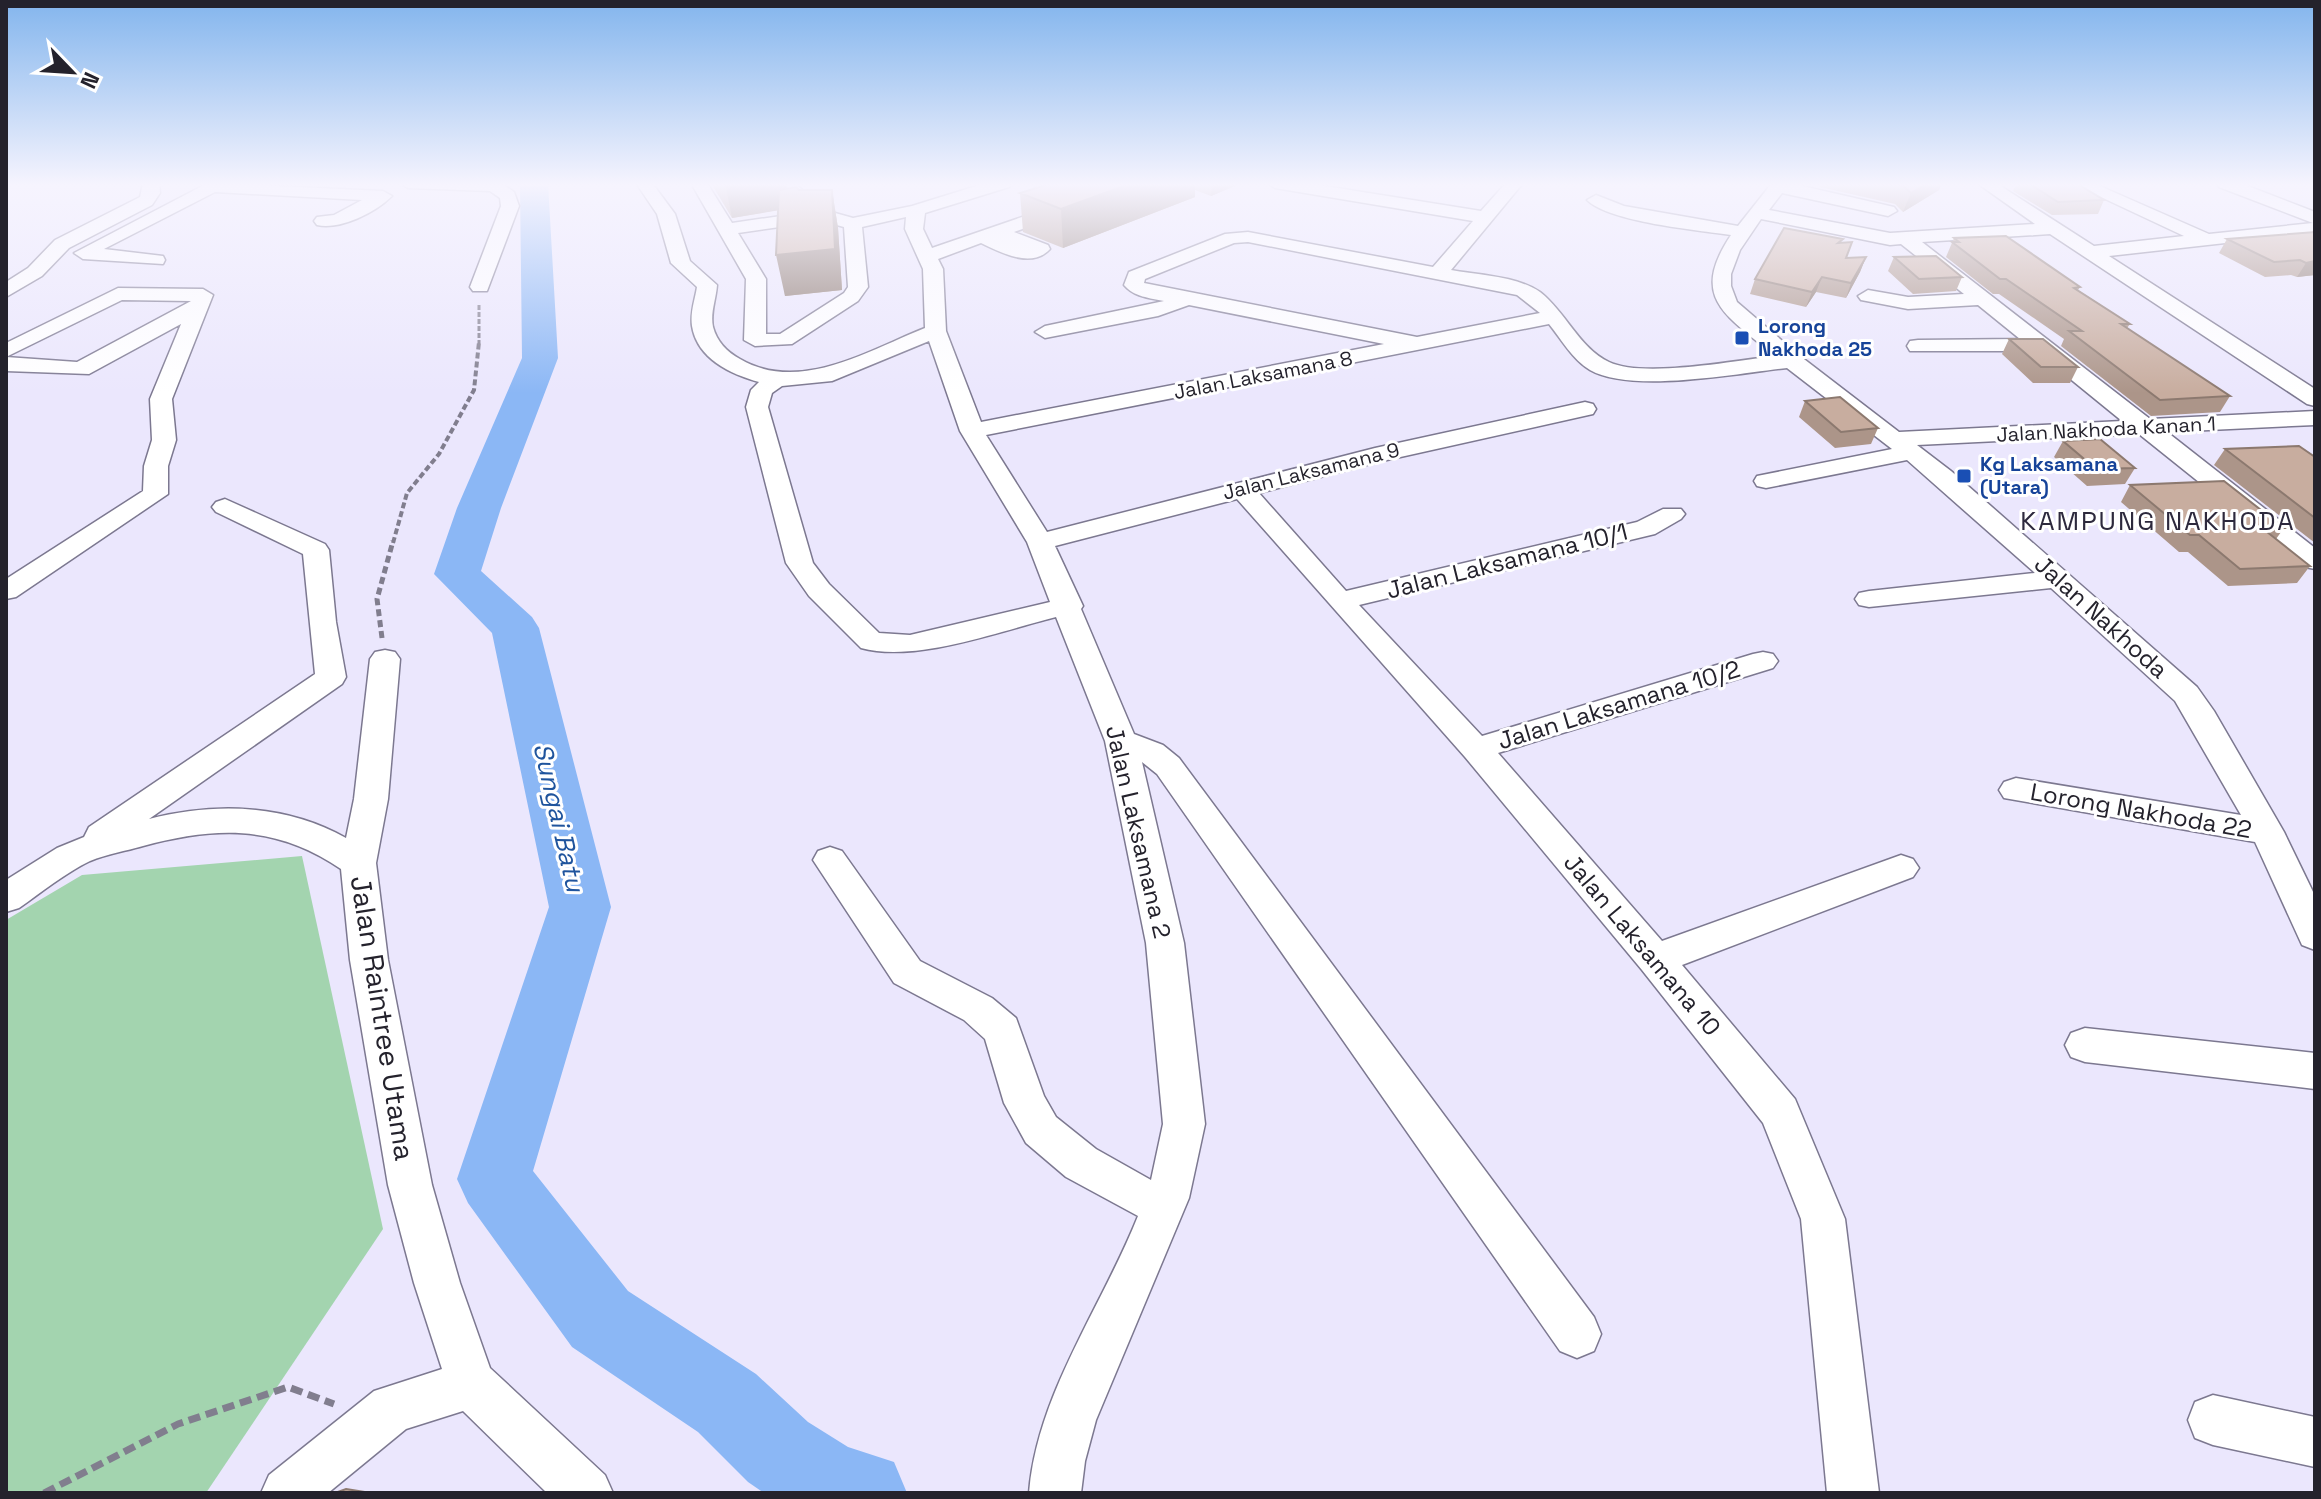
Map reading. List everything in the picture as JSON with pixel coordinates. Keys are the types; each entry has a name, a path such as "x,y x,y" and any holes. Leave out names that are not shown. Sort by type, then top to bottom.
{"street":[{"path":"6,291 35,272 53,253"},
{"path":"83,253 156,260"},
{"path":"480,287 493,253"},
{"path":"678,253 681,263 707,285 702,310 705,339 715,353 735,366 776,380 824,376 936,331"},
{"path":"740,253 756,279 755,340 773,342 785,340 855,293 858,287 855,253"},
{"name":"Jalan Laksamana 2","path":"926,253 933,269 936,331 972,431 1040,542 1069,606 1121,741 1165,943 1184,1124 1182,1148 1164,1206 1087,1376 1056,1464 1055,1493"},
{"path":"927,256 936,253"},
{"path":"1194,253 1136,276 1134,285 1145,291 1185,300 1418,344"},
{"path":"1332,253 1523,290 1538,298 1598,366 1615,373 1644,375 1792,361"},
{"path":"1438,273 1454,253"},
{"name":"Jalan Nakhoda","path":"1732,253 1721,274 1723,295 1737,315 1792,361 1905,445 2186,694 2199,711 2267,832 2301,874 2315,935"},
{"path":"1924,253 2315,561"},
{"path":"2092,253 2315,399"},
{"path":"6,271 63,273"},
{"path":"6,351 118,282 203,295 161,399 164,440 156,466 155,494 6,591"},
{"path":"1868,296 1908,303 1982,299"},
{"path":"1045,332 1158,310 1185,300"},
{"path":"81,369 198,307"},
{"name":"Jalan Laksamana 8","path":"972,431 1553,317"},
{"path":"1918,346 2039,345"},
{"path":"6,364 81,369 179,353"},
{"path":"776,380 762,390 757,407 800,563 819,590 871,642 910,644 1069,606"},
{"name":"Jalan Laksamana 9","path":"1040,542 1375,455 1585,409"},
{"name":"Jalan Nakhoda Kanan 1","path":"1766,481 1905,445 2315,418"},
{"name":"Jalan Laksamana 10","path":"1241,488 1476,749 1655,959 1780,1112 1823,1219 1853,1493"},
{"path":"78,852 331,677 316,550 225,507"},
{"name":"Jalan Laksamana 10/1","path":"1340,601 1646,528 1672,514"},
{"path":"1869,599 2058,579"},
{"path":"358,863 371,799 385,659"},
{"name":"Jalan Laksamana 10/2","path":"1476,749 1763,661"},
{"path":"1121,741 1152,753 1168,766 1577,1334"},
{"name":"Lorong Nakhoda 22","path":"2016,790 2267,832"},
{"name":"Jalan Raintree Utama","path":"6,898 78,852 208,819 254,820 300,830 333,843 358,863 369,960 410,1185 437,1283 471,1384 587,1493"},
{"path":"830,860 907,972 978,1009 1002,1030 1025,1103 1041,1130 1081,1163 1134,1194 1164,1206"},
{"path":"1655,959 1901,868"},
{"path":"2085,1045 2315,1071"},
{"path":"287,1493 392,1409 471,1384"},
{"path":"2213,1420 2315,1442"}],"path":[{"path":"385,659 377,599 407,493 439,454 474,390 479,362 480,287"},
{"path":"44,1493 178,1424 288,1387 327,1399 366,1430"}],"green space":[{"path":"302,856 383,1229 206,1493 6,1493 6,920 82,875"}],"building":[{"path":"1770,253 1848,253 1846,258 1866,257 1851,283 1822,277 1812,292 1755,279"},
{"path":"1966,253 2031,253 2080,287 2074,288 2130,324 2121,324 2230,396 2160,400 2069,331 2082,331 2006,279 2000,279"},
{"path":"2256,253 2315,253 2315,261 2306,263 2300,260 2274,262"},
{"path":"1936,256 1962,277 1919,279 1894,257"},
{"path":"2009,339 2043,339 2078,367 2041,367"},
{"path":"1840,397 1878,428 1841,432 1805,401"},
{"path":"2100,439 2135,468 2096,469 2063,441"},
{"path":"2299,446 2315,457 2315,518 2225,449"},
{"path":"2224,481 2284,528 2262,528 2310,566 2240,569 2199,535 2190,535 2130,485"},
{"path":"346,1489 371,1493 335,1493"}],"waterway":[{"name":"Sungai Batu","path":"536,253 540,358 479,508 457,574 515,628 580,907 494,1179 600,1319 727,1403 778,1452 834,1488 863,1493"}],"place":[{"name":"Lorong Nakhoda 25","path":"1742,338"},
{"name":"Kg Laksamana (Utara)","path":"1964,476"}],"district":[{"name":"KAMPUNG NAKHODA","path":"2158,521"}]}
